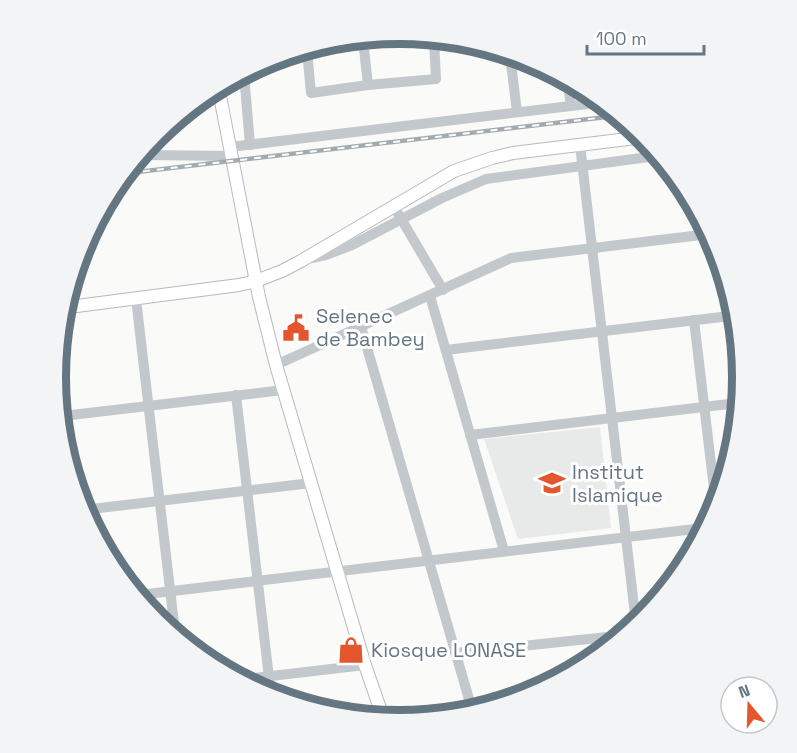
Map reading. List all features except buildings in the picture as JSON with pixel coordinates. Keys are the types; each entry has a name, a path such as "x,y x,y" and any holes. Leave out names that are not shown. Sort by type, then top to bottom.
{"main road":[{"path":"220,96 256,281 276,365 365,665 380,709"},
{"path":"73,306 222,288 256,281 301,261 393,205 454,171 474,163 513,153 631,139"}],"street":[{"path":"364,45 368,85"},
{"path":"308,56 311,93 436,79 434,45"},
{"path":"511,63 517,112"},
{"path":"245,81 250,145"},
{"path":"569,90 571,106"},
{"path":"150,155 231,151 250,145 589,104"},
{"path":"580,145 635,611"},
{"path":"301,261 352,245 442,198 486,179 649,157"},
{"path":"393,205 443,290"},
{"path":"276,365 511,258 700,235"},
{"path":"430,296 504,551"},
{"path":"136,299 174,622"},
{"path":"446,350 726,316"},
{"path":"694,320 714,485"},
{"path":"361,327 470,701"},
{"path":"68,415 284,390"},
{"path":"236,395 270,683"},
{"path":"470,435 730,404"},
{"path":"93,509 311,483"},
{"path":"146,594 694,529"},
{"path":"455,653 606,637"},
{"path":"257,678 365,665"}],"shaded area":[{"name":"Institut Islamique","path":"600,427 611,528 518,539 484,439"}],"railway":[{"path":"135,172 607,117"}],"place":[{"name":"Selenec de Bambey","path":"296,328"},
{"name":"Institut Islamique","path":"552,483"},
{"name":"Kiosque LONASE","path":"351,650"}]}
